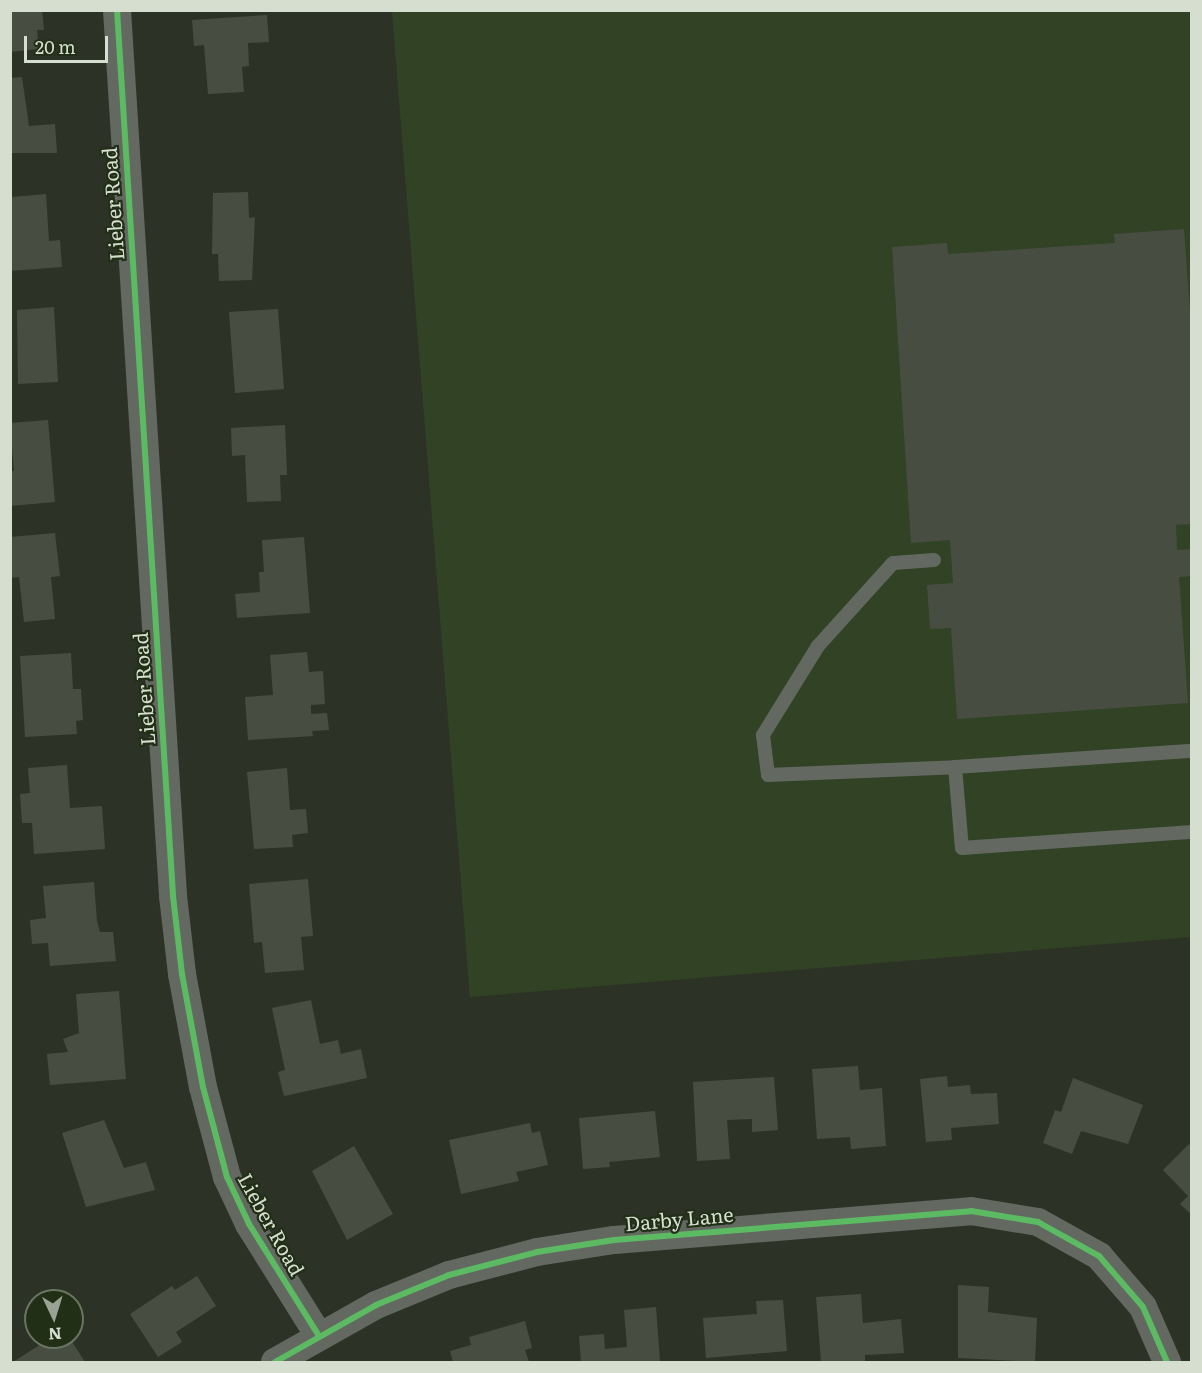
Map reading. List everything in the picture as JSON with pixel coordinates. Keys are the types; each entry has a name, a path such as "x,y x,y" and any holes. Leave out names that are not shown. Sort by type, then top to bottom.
{"street":[{"name":"Lieber Road","path":"117,10 173,896 182,974 203,1087 227,1176 249,1224 319,1336"},
{"name":"Darby Lane","path":"275,1362 376,1305 449,1275 576,1244 614,1239 970,1211 1038,1222 1099,1256 1143,1307 1167,1362"}],"lane":[{"path":"934,560 893,563 818,646 763,735 768,776 955,767 1191,751"},
{"path":"955,767 962,848 1191,832"}],"shaded area":[{"path":"392,11 1191,11 1191,937 470,997"}],"building":[{"path":"10,10 42,10 44,30 37,30 39,49 10,52"},
{"path":"267,15 269,42 248,43 249,66 242,67 244,92 208,94 204,45 194,46 192,20"},
{"path":"22,77 29,126 55,124 57,153 10,153 10,78"},
{"path":"248,192 249,218 255,217 252,280 219,281 218,254 212,254 213,193"},
{"path":"46,194 49,241 60,240 62,267 10,271 12,197"},
{"path":"1184,229 1192,339 1192,524 1176,525 1177,550 1192,549 1192,576 1179,577 1188,703 957,719 951,628 930,629 927,585 953,583 950,540 911,543 892,247 947,243 948,254 1115,243 1114,234"},
{"path":"54,307 58,382 18,384 17,310"},
{"path":"278,309 284,389 235,393 229,312"},
{"path":"48,420 55,502 10,506 10,471 14,471 10,423"},
{"path":"285,425 287,475 280,475 281,501 247,502 245,455 232,456 231,428"},
{"path":"55,533 60,576 51,577 55,619 24,622 19,577 10,578 10,537"},
{"path":"304,537 310,613 237,618 235,594 260,592 259,572 264,572 262,540"},
{"path":"307,652 309,672 323,671 325,704 311,705 311,714 327,713 329,730 312,731 313,736 248,740 245,697 273,695 270,655"},
{"path":"71,653 73,689 81,689 83,720 76,721 77,734 25,737 20,656"},
{"path":"67,765 70,808 102,806 105,849 34,854 32,823 22,823 20,794 30,793 28,768"},
{"path":"287,768 290,810 306,809 308,833 292,835 293,847 254,849 247,772"},
{"path":"308,879 313,936 301,937 304,970 265,973 262,942 254,943 249,884"},
{"path":"94,882 100,932 113,932 116,961 50,966 48,943 32,944 30,920 46,918 43,886"},
{"path":"119,991 126,1079 50,1085 47,1054 68,1052 63,1039 79,1033 76,994"},
{"path":"311,1000 320,1044 338,1040 341,1054 361,1049 367,1078 284,1096 278,1072 285,1070 272,1008"},
{"path":"858,1066 860,1090 882,1088 886,1146 851,1149 850,1137 817,1139 812,1069"},
{"path":"947,1076 948,1087 970,1085 971,1094 997,1093 999,1124 951,1128 952,1140 926,1142 920,1079"},
{"path":"774,1077 778,1130 752,1132 752,1119 727,1120 730,1159 697,1161 693,1082"},
{"path":"1073,1078 1143,1105 1128,1144 1081,1131 1072,1154 1043,1143 1055,1110 1061,1112"},
{"path":"655,1111 660,1157 609,1162 610,1167 583,1169 579,1118"},
{"path":"104,1120 124,1168 146,1162 155,1190 86,1207 62,1133"},
{"path":"530,1123 532,1133 540,1131 548,1165 516,1172 519,1181 461,1194 449,1140"},
{"path":"1189,1144 1192,1147 1192,1215 1180,1204 1188,1196 1163,1170"},
{"path":"354,1146 393,1214 347,1240 312,1171"},
{"path":"197,1276 216,1306 176,1332 182,1342 158,1357 130,1314 172,1286 175,1290"},
{"path":"958,1285 989,1287 988,1312 1037,1318 1035,1362 958,1358"},
{"path":"861,1294 863,1323 901,1319 904,1353 865,1355 865,1362 821,1362 816,1297"},
{"path":"783,1300 787,1351 706,1358 703,1318 757,1314 756,1301"},
{"path":"656,1307 660,1362 581,1362 579,1336 604,1334 605,1349 627,1347 624,1310"},
{"path":"525,1321 532,1348 525,1350 529,1362 453,1362 450,1351 471,1345 469,1337"},
{"path":"33,1349 77,1349 85,1362 13,1362"}],"cycle path":[{"path":"117,10 173,896 182,974 203,1087 227,1177 249,1224 319,1336"},
{"path":"275,1362 376,1305 449,1275 537,1252 614,1240 971,1211 1038,1222 1099,1256 1143,1307 1167,1362"}]}
